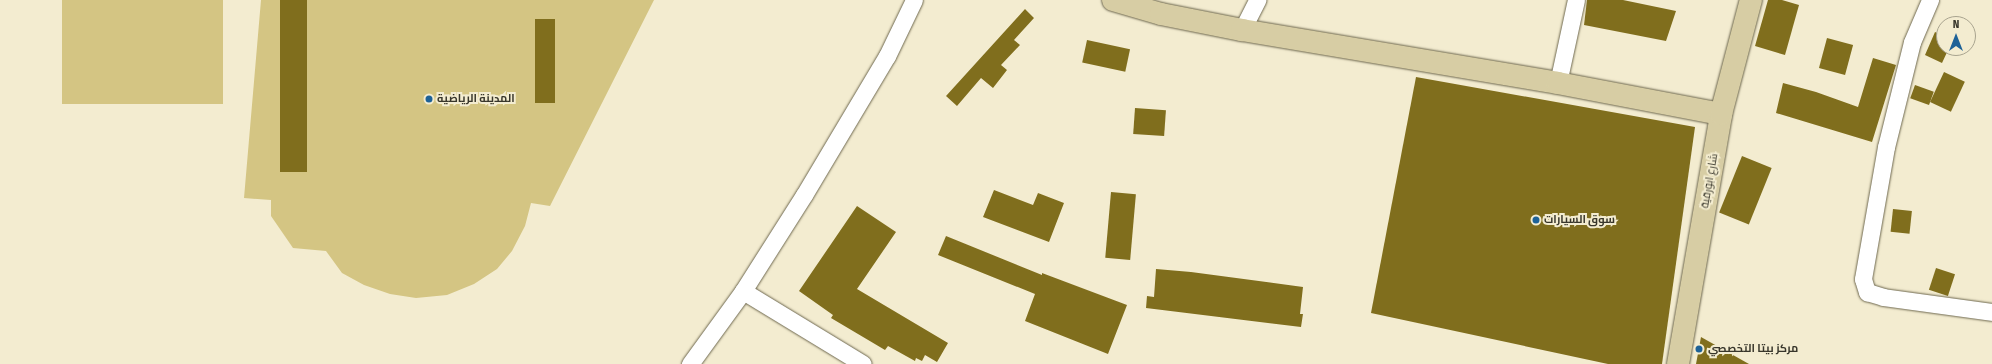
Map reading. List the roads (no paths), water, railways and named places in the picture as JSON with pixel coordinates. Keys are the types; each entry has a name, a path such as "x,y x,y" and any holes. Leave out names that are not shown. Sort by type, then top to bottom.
{"main road":[{"path":"1113,0 1161,14 1242,30 1558,83 1721,114"},
{"name":"شارع ابورقية","path":"1678,364 1721,114 1750,0"}],"street":[{"path":"690,364 743,291 804,195 887,56 914,0"},
{"path":"1242,30 1257,0"},
{"path":"1558,83 1576,0"},
{"path":"1930,0 1912,42 1888,140 1863,279 1867,292 1883,297 1992,312"},
{"path":"743,291 863,364"}],"place":[{"name":"المدينة الرياضية","path":"429,99"},
{"name":"سوق السيارات","path":"1536,220"},
{"name":"مركز بيتا التخصصي","path":"1699,349"}]}
